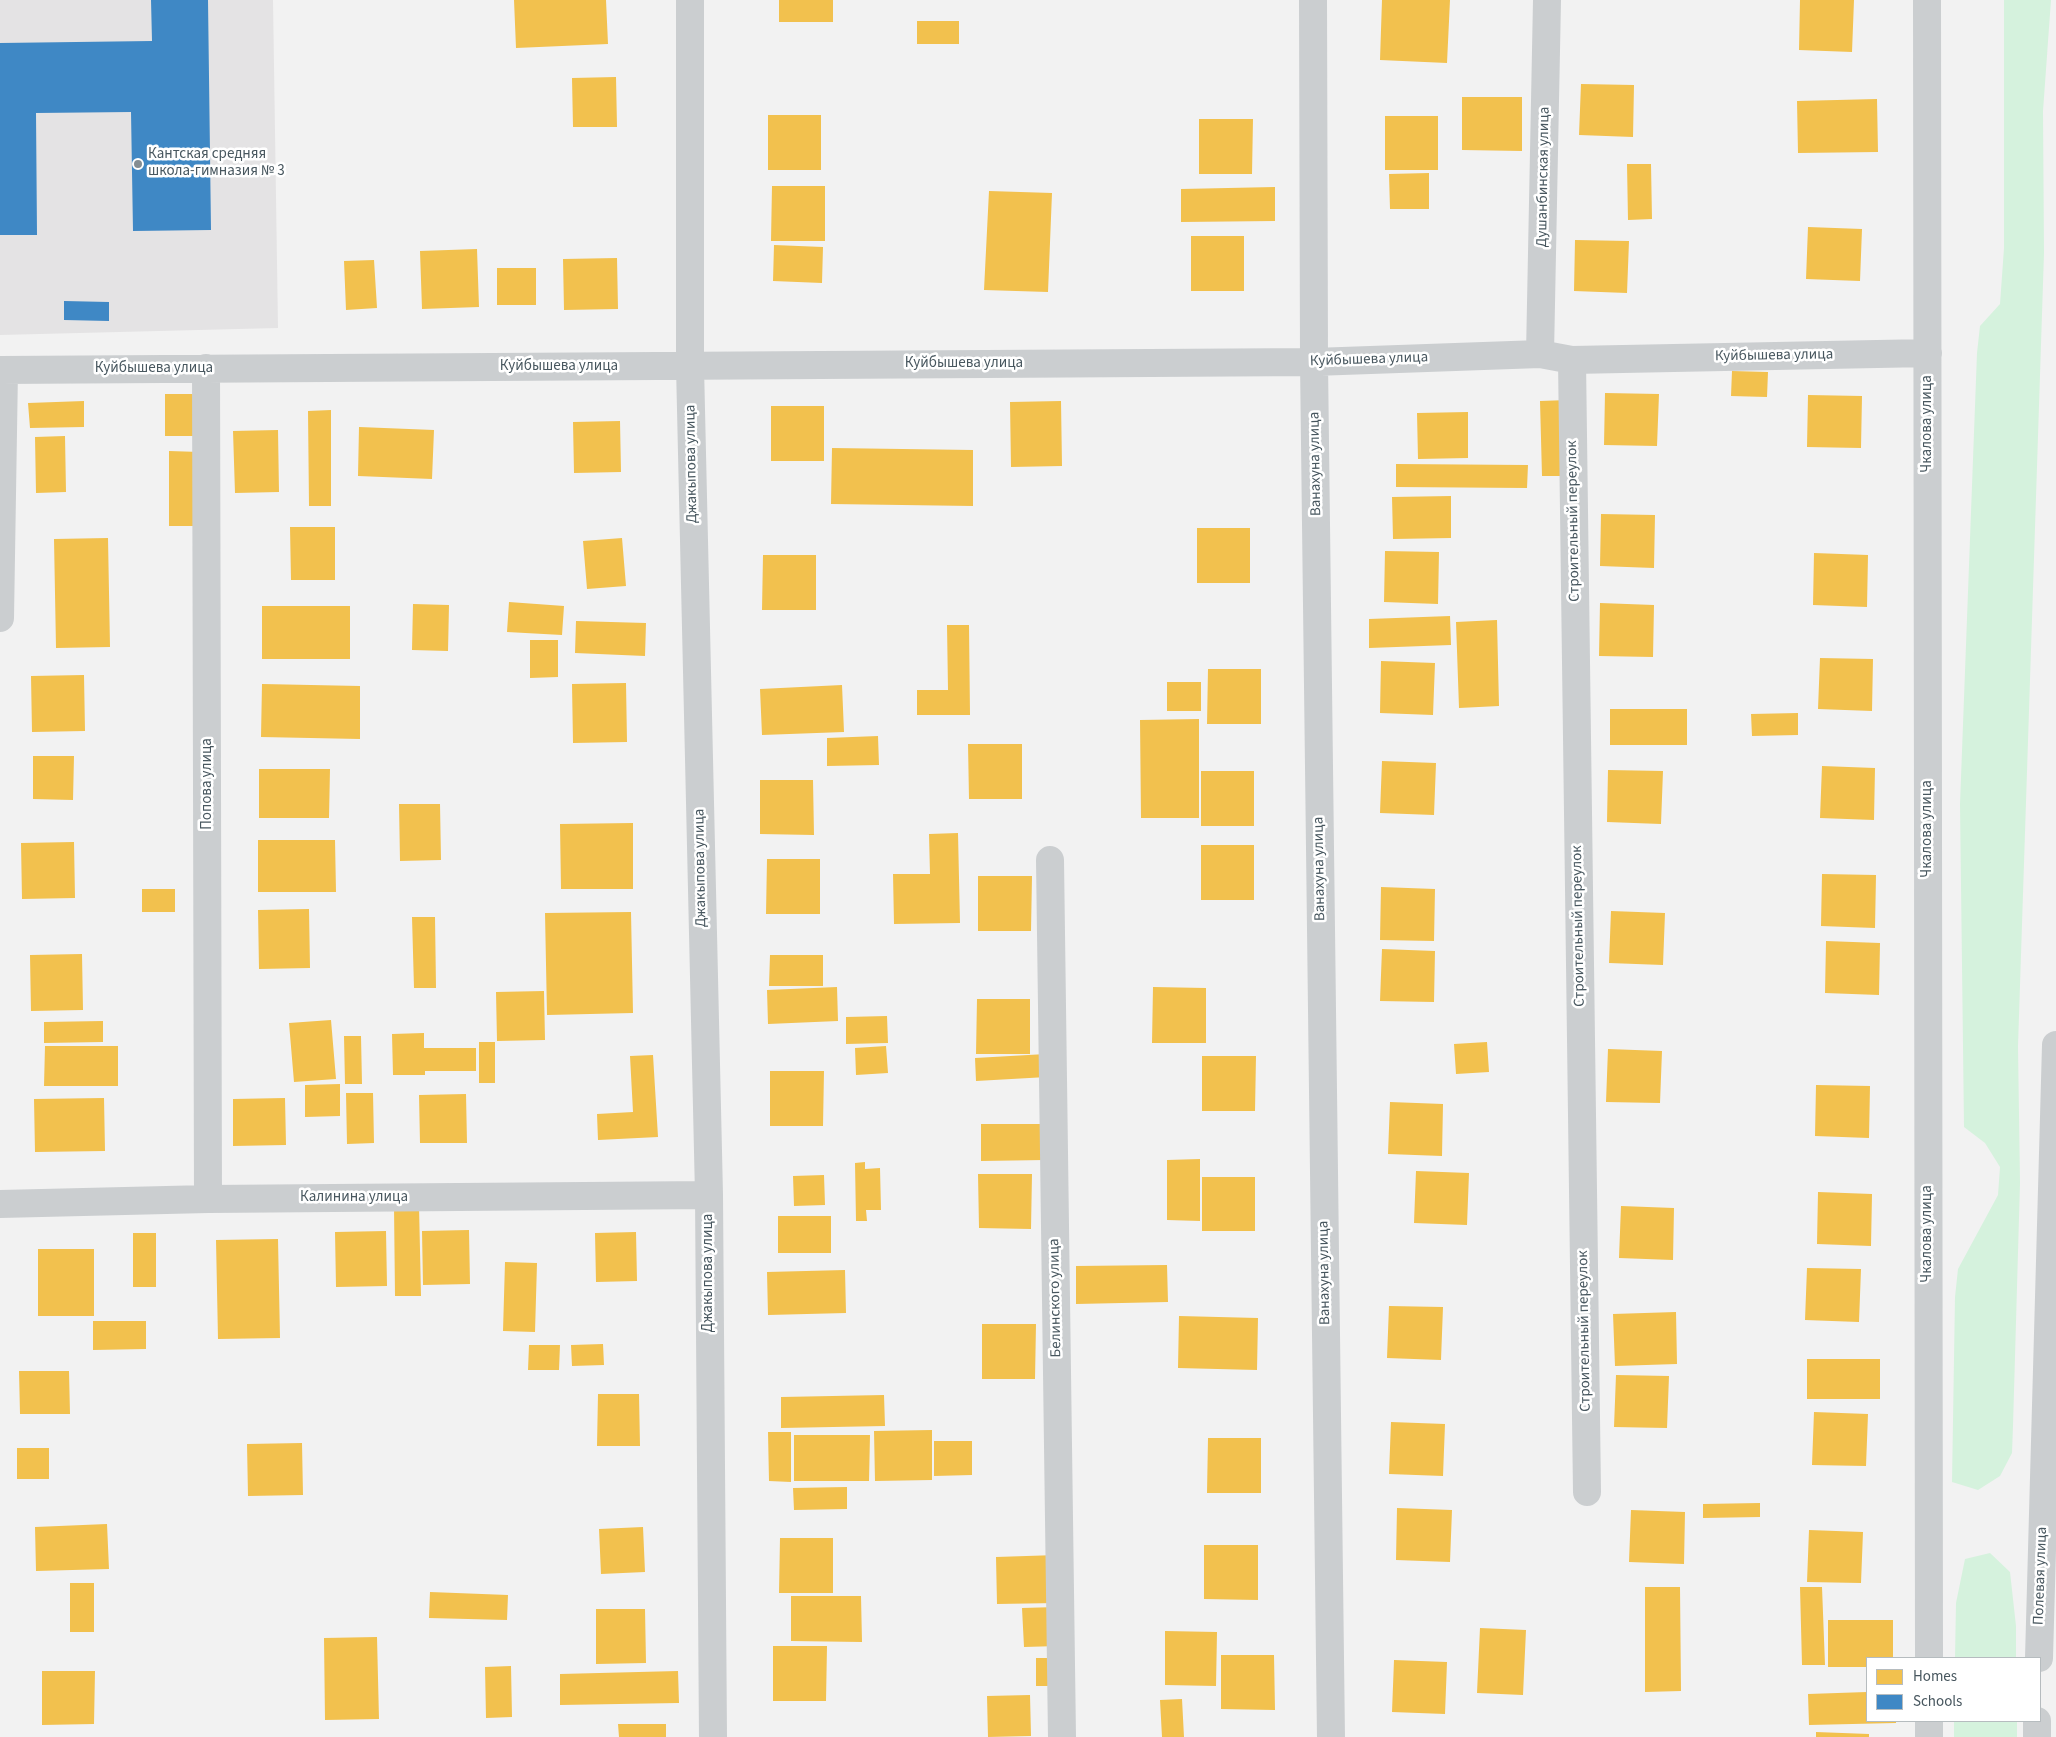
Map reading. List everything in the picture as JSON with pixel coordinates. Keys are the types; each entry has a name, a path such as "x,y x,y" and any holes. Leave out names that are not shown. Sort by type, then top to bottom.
{"street":[{"name":"Джакыпова улица","path":"690,0 690,366 709,1195 713,1737"},
{"name":"Ванахуна улица","path":"1313,0 1314,362 1331,1737"},
{"name":"Душанбинская улица","path":"1540,354 1547,0"},
{"name":"Чкалова улица","path":"1926,0 1929,1657"},
{"name":"Куйбышева улица","path":"2,370 1314,362 1540,354 1572,360 1928,353"},
{"name":"Строительный переулок","path":"1572,360 1587,1492"},
{"name":"Попова улица","path":"206,368 208,1199"},
{"path":"0,618 2,370"},
{"name":"Белинского улица","path":"1050,860 1062,1737"},
{"name":"Полевая улица","path":"2039,1657 2056,1045"},
{"name":"Калинина улица","path":"0,1204 208,1199 709,1195"},
{"path":"1929,1722 1929,1737"},
{"path":"2037,1722 2037,1737"}],"shaded area":[{"name":"Кантская средняя школа-гимназия № 3","path":"0,0 273,0 278,328 0,335"}],"green space":[{"path":"2004,0 2051,0 2043,111 2044,253 2018,1046 2020,1183 2012,1453 2000,1476 1978,1490 1952,1482 1955,1297 1958,1269 1998,1195 2000,1167 1985,1143 1964,1127 1960,804 1977,353 1980,326 2000,304 2004,248"},
{"path":"1990,1553 2010,1572 2016,1626 2016,1657 1955,1657 1956,1603 1965,1559"},
{"path":"1954,1722 2017,1722 2017,1737 1954,1737"}],"building: Homes":[{"path":"514,0 606,0 608,44 516,48"},
{"path":"779,0 833,0 833,22 779,22"},
{"path":"1382,0 1450,0 1447,63 1380,60"},
{"path":"1800,0 1854,0 1852,52 1799,50"},
{"path":"917,21 959,21 959,44 917,44"},
{"path":"616,77 617,127 573,127 572,78"},
{"path":"1581,84 1634,85 1633,137 1579,135"},
{"path":"1462,97 1522,97 1522,151 1462,150"},
{"path":"1877,99 1878,152 1798,153 1797,101"},
{"path":"768,115 821,115 821,170 768,170"},
{"path":"1385,116 1438,116 1438,170 1385,170"},
{"path":"1199,119 1253,119 1252,174 1199,174"},
{"path":"1627,164 1651,164 1652,219 1628,220"},
{"path":"1429,173 1429,209 1390,209 1389,174"},
{"path":"772,186 825,186 825,241 771,241"},
{"path":"1275,187 1275,221 1181,222 1181,189"},
{"path":"989,191 1052,193 1048,292 984,290"},
{"path":"1808,227 1862,229 1860,281 1806,279"},
{"path":"1191,236 1244,236 1244,291 1191,291"},
{"path":"1575,240 1629,241 1627,293 1574,291"},
{"path":"774,245 823,247 822,283 773,281"},
{"path":"477,249 479,307 422,309 420,251"},
{"path":"617,258 618,309 564,310 563,259"},
{"path":"374,260 377,308 346,310 344,261"},
{"path":"497,268 536,268 536,305 497,305"},
{"path":"1732,371 1768,372 1767,397 1731,396"},
{"path":"1605,393 1659,394 1657,446 1604,445"},
{"path":"165,394 200,394 200,436 165,436"},
{"path":"1808,395 1862,396 1861,448 1807,447"},
{"path":"1568,400 1570,476 1542,476 1540,401"},
{"path":"84,401 84,427 30,428 28,403"},
{"path":"1061,401 1062,466 1011,467 1010,402"},
{"path":"771,406 824,406 824,461 771,461"},
{"path":"331,410 331,506 309,506 308,411"},
{"path":"1468,412 1468,458 1418,459 1417,413"},
{"path":"620,421 621,472 574,473 573,422"},
{"path":"359,427 434,430 432,479 358,476"},
{"path":"278,430 279,492 235,493 233,431"},
{"path":"65,436 66,492 36,493 35,437"},
{"path":"832,448 973,450 973,506 831,504"},
{"path":"169,451 200,452 200,526 169,526"},
{"path":"1396,464 1528,465 1527,488 1396,487"},
{"path":"1451,496 1451,538 1393,539 1392,497"},
{"path":"1601,514 1655,515 1654,568 1600,566"},
{"path":"290,527 335,527 335,580 291,580"},
{"path":"1197,528 1250,528 1250,583 1197,583"},
{"path":"108,538 110,647 56,648 54,539"},
{"path":"622,538 626,586 587,589 583,541"},
{"path":"1385,551 1439,552 1438,604 1384,602"},
{"path":"1814,553 1868,555 1867,607 1813,605"},
{"path":"763,555 816,555 816,610 762,610"},
{"path":"509,602 564,606 562,635 507,632"},
{"path":"1600,603 1654,605 1653,657 1599,656"},
{"path":"413,604 449,605 448,651 412,650"},
{"path":"262,606 350,606 350,659 262,659"},
{"path":"1450,616 1451,645 1369,648 1369,619"},
{"path":"1497,620 1499,706 1459,708 1456,622"},
{"path":"576,621 646,623 645,656 575,653"},
{"path":"947,625 969,625 970,715 917,715 917,690 948,690"},
{"path":"530,640 558,640 558,677 530,678"},
{"path":"1820,658 1873,659 1872,711 1818,709"},
{"path":"1381,661 1435,663 1433,715 1380,713"},
{"path":"1208,669 1261,669 1261,724 1207,724"},
{"path":"84,675 85,731 32,732 31,676"},
{"path":"1167,682 1201,682 1201,711 1167,711"},
{"path":"626,683 627,742 573,743 572,684"},
{"path":"262,684 360,686 360,739 261,737"},
{"path":"842,685 844,732 762,735 760,689"},
{"path":"1610,709 1687,709 1687,745 1610,745"},
{"path":"1798,713 1798,735 1752,736 1751,714"},
{"path":"1199,719 1199,818 1141,818 1140,720"},
{"path":"878,736 879,765 827,766 827,738"},
{"path":"968,744 1022,744 1022,799 969,799"},
{"path":"33,756 74,756 73,800 33,799"},
{"path":"1382,761 1436,763 1434,815 1380,813"},
{"path":"1822,766 1875,768 1874,820 1820,818"},
{"path":"259,769 330,769 329,818 259,818"},
{"path":"1608,770 1663,771 1661,824 1607,822"},
{"path":"1201,771 1254,771 1254,826 1201,826"},
{"path":"760,780 813,780 814,835 760,834"},
{"path":"399,804 440,804 441,860 400,861"},
{"path":"633,823 633,889 561,889 560,824"},
{"path":"958,833 960,923 894,924 893,874 930,874 929,834"},
{"path":"258,840 335,840 336,892 258,892"},
{"path":"74,842 75,898 22,899 21,843"},
{"path":"1201,845 1254,845 1254,900 1201,900"},
{"path":"767,859 820,859 820,914 766,914"},
{"path":"1822,874 1876,875 1875,928 1821,926"},
{"path":"978,876 1032,876 1031,931 978,931"},
{"path":"1381,887 1435,889 1434,941 1380,940"},
{"path":"142,889 175,889 175,912 142,912"},
{"path":"309,909 310,968 259,969 258,910"},
{"path":"1611,911 1665,913 1663,965 1609,963"},
{"path":"631,912 633,1013 547,1015 545,913"},
{"path":"412,917 435,917 436,988 414,988"},
{"path":"1826,941 1880,943 1879,995 1825,993"},
{"path":"1382,949 1435,951 1434,1002 1380,1001"},
{"path":"82,954 83,1010 31,1011 30,955"},
{"path":"770,955 823,955 823,986 769,986"},
{"path":"837,987 838,1021 768,1024 767,990"},
{"path":"1153,987 1206,988 1206,1043 1152,1043"},
{"path":"544,991 545,1040 497,1041 496,992"},
{"path":"977,999 1030,999 1030,1054 976,1054"},
{"path":"887,1016 888,1043 846,1044 846,1017"},
{"path":"331,1020 336,1079 294,1082 289,1023"},
{"path":"103,1021 103,1042 44,1043 44,1022"},
{"path":"424,1033 424,1048 476,1048 476,1071 425,1071 425,1075 393,1075 392,1034"},
{"path":"344,1036 361,1036 362,1084 345,1084"},
{"path":"479,1042 495,1042 495,1083 479,1083"},
{"path":"1487,1042 1489,1072 1456,1074 1454,1044"},
{"path":"45,1046 118,1046 118,1086 44,1086"},
{"path":"886,1046 888,1073 856,1075 855,1048"},
{"path":"1608,1049 1662,1051 1660,1103 1606,1102"},
{"path":"1046,1054 1047,1077 976,1081 975,1058"},
{"path":"653,1055 658,1137 598,1140 597,1114 633,1112 630,1056"},
{"path":"1202,1056 1256,1056 1255,1111 1202,1111"},
{"path":"770,1071 824,1071 823,1126 770,1126"},
{"path":"340,1084 340,1116 305,1117 305,1085"},
{"path":"1816,1085 1870,1086 1869,1138 1815,1136"},
{"path":"346,1093 373,1093 374,1143 347,1144"},
{"path":"466,1094 467,1143 420,1143 419,1095"},
{"path":"104,1098 105,1151 35,1152 34,1099"},
{"path":"285,1098 286,1145 233,1146 233,1099"},
{"path":"1390,1102 1443,1104 1442,1156 1388,1154"},
{"path":"981,1124 1045,1124 1045,1160 981,1161"},
{"path":"1200,1159 1200,1221 1167,1220 1167,1160"},
{"path":"865,1162 865,1169 880,1168 881,1210 866,1210 867,1221 856,1221 855,1163"},
{"path":"1416,1171 1469,1173 1467,1225 1414,1223"},
{"path":"978,1174 1032,1174 1031,1229 979,1228"},
{"path":"824,1175 825,1205 794,1206 793,1176"},
{"path":"1202,1177 1255,1177 1255,1231 1202,1231"},
{"path":"1818,1192 1872,1194 1871,1246 1817,1244"},
{"path":"419,1205 421,1296 395,1296 394,1206"},
{"path":"1621,1206 1674,1208 1673,1260 1619,1258"},
{"path":"778,1216 831,1216 831,1253 778,1253"},
{"path":"469,1230 470,1284 423,1285 422,1231"},
{"path":"386,1231 387,1286 336,1287 335,1232"},
{"path":"636,1232 637,1281 596,1282 595,1233"},
{"path":"133,1233 156,1233 156,1287 133,1287"},
{"path":"278,1239 280,1338 218,1339 216,1240"},
{"path":"38,1249 94,1249 94,1316 38,1316"},
{"path":"505,1262 537,1263 535,1332 503,1331"},
{"path":"1167,1265 1168,1302 1076,1304 1076,1266"},
{"path":"1807,1268 1861,1269 1859,1322 1805,1320"},
{"path":"845,1270 846,1313 768,1315 767,1272"},
{"path":"1389,1306 1443,1307 1441,1360 1387,1358"},
{"path":"1676,1312 1677,1364 1615,1366 1613,1314"},
{"path":"1179,1316 1258,1318 1257,1370 1178,1368"},
{"path":"93,1321 146,1321 146,1349 93,1350"},
{"path":"982,1324 1036,1324 1035,1379 982,1379"},
{"path":"603,1344 604,1365 572,1366 571,1345"},
{"path":"529,1345 560,1345 559,1370 528,1370"},
{"path":"1807,1359 1880,1359 1880,1399 1807,1399"},
{"path":"19,1371 69,1371 70,1414 20,1414"},
{"path":"1616,1375 1669,1376 1667,1428 1614,1427"},
{"path":"598,1394 639,1394 640,1446 597,1446"},
{"path":"884,1395 885,1426 781,1428 781,1397"},
{"path":"1814,1412 1868,1414 1866,1466 1812,1465"},
{"path":"1391,1422 1445,1424 1443,1476 1389,1474"},
{"path":"932,1430 932,1480 875,1481 874,1431"},
{"path":"768,1432 791,1432 791,1482 769,1481"},
{"path":"794,1435 870,1435 869,1481 794,1481"},
{"path":"1208,1438 1261,1438 1261,1493 1207,1493"},
{"path":"934,1441 972,1441 972,1475 934,1476"},
{"path":"302,1443 303,1495 248,1496 247,1444"},
{"path":"17,1448 49,1448 49,1479 17,1479"},
{"path":"847,1487 847,1509 794,1510 793,1488"},
{"path":"1760,1503 1760,1517 1703,1518 1703,1504"},
{"path":"1397,1508 1452,1510 1450,1562 1396,1560"},
{"path":"1631,1510 1685,1512 1684,1564 1629,1562"},
{"path":"107,1524 109,1569 36,1571 35,1527"},
{"path":"643,1527 645,1572 601,1574 599,1529"},
{"path":"1809,1530 1863,1532 1861,1583 1807,1582"},
{"path":"780,1538 833,1538 833,1593 779,1593"},
{"path":"1204,1545 1258,1545 1258,1600 1204,1599"},
{"path":"1057,1555 1057,1603 997,1604 996,1557"},
{"path":"70,1583 94,1583 94,1632 70,1632"},
{"path":"1645,1587 1680,1587 1681,1691 1645,1692"},
{"path":"1800,1587 1822,1587 1825,1665 1802,1665"},
{"path":"430,1592 508,1595 507,1620 429,1618"},
{"path":"791,1596 861,1596 862,1642 791,1641"},
{"path":"1057,1607 1058,1646 1024,1647 1022,1608"},
{"path":"596,1609 645,1609 646,1663 596,1664"},
{"path":"1828,1620 1893,1620 1893,1657 1866,1657 1866,1667 1828,1667"},
{"path":"1480,1628 1526,1630 1523,1695 1477,1693"},
{"path":"1165,1631 1217,1632 1216,1686 1165,1685"},
{"path":"377,1637 379,1719 325,1720 324,1638"},
{"path":"773,1646 827,1646 826,1701 773,1701"},
{"path":"1221,1655 1274,1655 1275,1710 1221,1709"},
{"path":"1036,1658 1049,1658 1049,1686 1036,1686"},
{"path":"1394,1660 1447,1662 1445,1714 1392,1712"},
{"path":"511,1666 512,1717 486,1718 485,1667"},
{"path":"42,1671 95,1671 94,1724 42,1725"},
{"path":"678,1671 679,1703 560,1705 560,1674"},
{"path":"1866,1692 1866,1722 1896,1723 1809,1725 1808,1694"},
{"path":"1030,1695 1031,1736 988,1737 987,1696"},
{"path":"1182,1699 1184,1737 1162,1737 1160,1700"},
{"path":"618,1724 666,1724 666,1737 619,1737"},
{"path":"1816,1732 1869,1734 1869,1737 1816,1737"}],"building: Schools":[{"path":"151,0 208,0 211,230 133,231 131,112 36,113 37,235 0,235 0,43 152,41"},
{"path":"64,301 109,302 109,321 64,320"}],"place":[{"name":"Кантская средняя школа-гимназия № 3","path":"138,164"}]}
